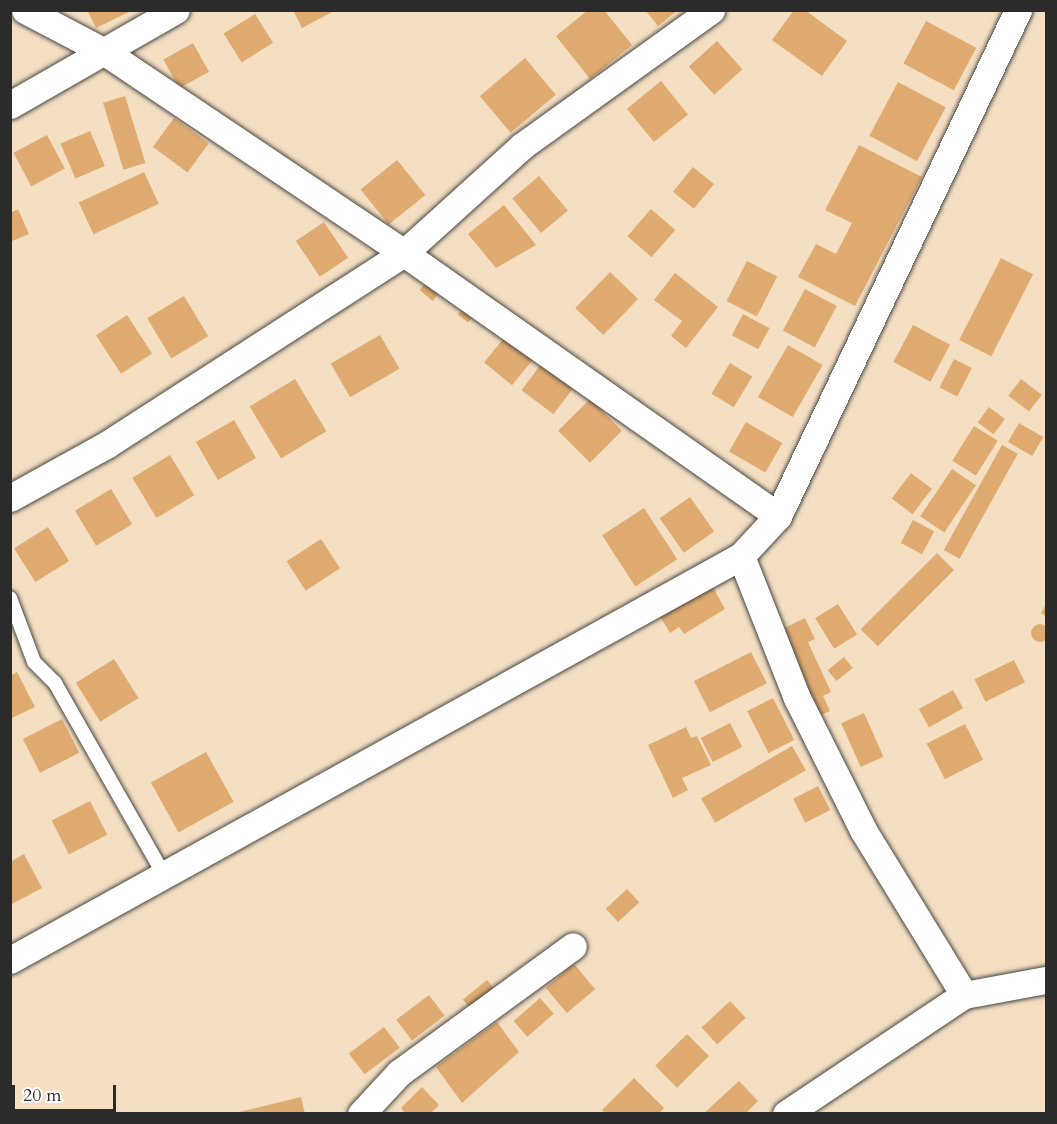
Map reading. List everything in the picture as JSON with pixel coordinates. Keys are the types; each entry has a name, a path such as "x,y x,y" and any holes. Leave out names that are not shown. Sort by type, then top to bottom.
{"street":[{"path":"25,10 105,52 404,253 778,516"},
{"path":"10,105 176,10"},
{"path":"10,498 106,445 404,253 522,146 711,10"},
{"path":"10,960 741,556 778,516 1018,10"},
{"path":"741,556 796,698 863,830 964,995"},
{"path":"362,1113 399,1073 573,946"},
{"path":"786,1113 964,995 1047,980"}],"lane":[{"path":"10,598 34,662 55,683 164,875"}],"building":[{"path":"87,10 133,10 96,28"},
{"path":"293,10 336,10 302,28"},
{"path":"588,10 604,10 632,45 590,79 556,36"},
{"path":"645,10 678,10 658,26"},
{"path":"794,10 805,10 847,41 822,76 772,40"},
{"path":"255,14 273,43 242,62 224,34"},
{"path":"926,21 976,48 954,90 903,63"},
{"path":"717,41 742,69 714,95 689,66"},
{"path":"193,43 209,72 179,88 163,59"},
{"path":"525,58 556,95 511,133 480,96"},
{"path":"661,81 688,114 654,142 627,109"},
{"path":"898,82 946,107 917,161 869,136"},
{"path":"125,96 145,163 123,170 103,103"},
{"path":"174,118 209,143 188,172 153,147"},
{"path":"90,131 105,166 75,178 61,144"},
{"path":"47,135 65,169 31,186 13,153"},
{"path":"859,145 922,177 855,306 798,277 816,244 836,254 852,223 825,210"},
{"path":"397,160 425,195 389,225 360,190"},
{"path":"693,167 714,184 694,209 673,192"},
{"path":"144,172 159,204 94,234 79,202"},
{"path":"539,176 568,210 541,233 512,198"},
{"path":"504,205 536,245 496,268 468,234"},
{"path":"18,209 29,234 12,241 10,213"},
{"path":"651,209 675,230 652,257 627,236"},
{"path":"324,222 348,258 320,277 296,241"},
{"path":"1001,258 1033,274 991,356 959,340"},
{"path":"747,261 777,276 757,317 727,301"},
{"path":"610,272 638,299 603,335 575,308"},
{"path":"675,273 718,307 686,348 671,336 682,321 654,300"},
{"path":"428,280 441,291 433,301 420,290"},
{"path":"805,289 837,306 815,347 783,330"},
{"path":"184,296 208,336 171,358 147,318"},
{"path":"468,302 478,310 468,323 458,314"},
{"path":"743,314 769,328 758,349 732,335"},
{"path":"127,315 152,354 121,374 96,335"},
{"path":"913,325 950,345 930,382 893,362"},
{"path":"508,333 536,356 512,385 484,363"},
{"path":"380,335 400,369 350,397 331,364"},
{"path":"788,345 823,365 793,417 758,397"},
{"path":"545,359 577,383 553,414 522,390"},
{"path":"954,359 972,368 957,397 939,388"},
{"path":"730,363 752,376 734,407 711,394"},
{"path":"295,379 326,431 281,459 250,406"},
{"path":"1021,379 1042,395 1029,411 1008,396"},
{"path":"590,399 622,431 590,463 558,431"},
{"path":"989,407 1005,419 994,434 978,422"},
{"path":"234,420 256,458 218,480 196,442"},
{"path":"746,422 782,443 765,472 729,451"},
{"path":"1019,423 1043,437 1032,456 1008,442"},
{"path":"974,426 998,441 976,476 952,461"},
{"path":"1002,445 1018,454 960,559 944,550"},
{"path":"170,455 194,495 156,518 132,478"},
{"path":"952,469 976,485 944,532 920,516"},
{"path":"911,473 932,489 913,514 892,499"},
{"path":"111,489 132,524 96,546 75,511"},
{"path":"690,497 714,531 684,553 660,518"},
{"path":"644,508 677,559 635,586 602,535"},
{"path":"913,520 934,531 922,554 901,543"},
{"path":"48,527 69,561 35,582 14,548"},
{"path":"321,539 340,568 306,591 287,561"},
{"path":"937,553 954,570 878,646 861,629"},
{"path":"710,582 725,609 684,634 679,627 670,633 658,613"},
{"path":"838,604 857,635 834,649 815,618"},
{"path":"1046,604 1046,617 1041,613"},
{"path":"805,618 815,639 808,642 831,692 823,696 830,711 818,716 780,630"},
{"path":"1040,624 1046,627 1049,633 1046,639 1040,642 1034,639 1031,633 1034,627"},
{"path":"751,652 767,683 710,712 694,681"},
{"path":"844,657 853,668 836,681 828,670"},
{"path":"114,659 138,698 100,722 76,683"},
{"path":"1014,660 1025,682 985,702 974,679"},
{"path":"17,672 35,707 10,719 10,676"},
{"path":"953,690 963,708 929,727 919,709"},
{"path":"773,698 794,740 768,753 747,711"},
{"path":"864,713 884,757 861,767 841,723"},
{"path":"62,719 79,753 40,773 23,739"},
{"path":"730,723 742,747 713,762 701,738"},
{"path":"965,724 983,760 945,779 927,744"},
{"path":"686,727 691,738 697,736 711,765 682,778 688,790 673,798 648,745"},
{"path":"792,746 806,770 715,823 701,798"},
{"path":"206,752 234,802 179,832 151,783"},
{"path":"818,786 830,810 805,823 793,799"},
{"path":"90,801 107,835 69,854 52,821"},
{"path":"24,854 42,888 10,905 10,862"},
{"path":"627,889 639,902 618,922 606,909"},
{"path":"574,964 595,989 567,1013 546,988"},
{"path":"487,980 495,990 471,1010 463,1000"},
{"path":"429,995 445,1016 412,1040 396,1020"},
{"path":"540,998 554,1014 527,1037 514,1021"},
{"path":"730,1001 746,1018 717,1044 701,1028"},
{"path":"497,1022 519,1052 462,1103 436,1067"},
{"path":"384,1027 400,1048 365,1074 349,1053"},
{"path":"687,1034 709,1056 677,1088 655,1066"},
{"path":"634,1078 664,1108 659,1114 606,1114 602,1110"},
{"path":"739,1081 758,1101 745,1114 703,1114"},
{"path":"422,1087 439,1105 430,1114 406,1114 401,1108"},
{"path":"301,1097 305,1114 235,1114 235,1113"}]}
